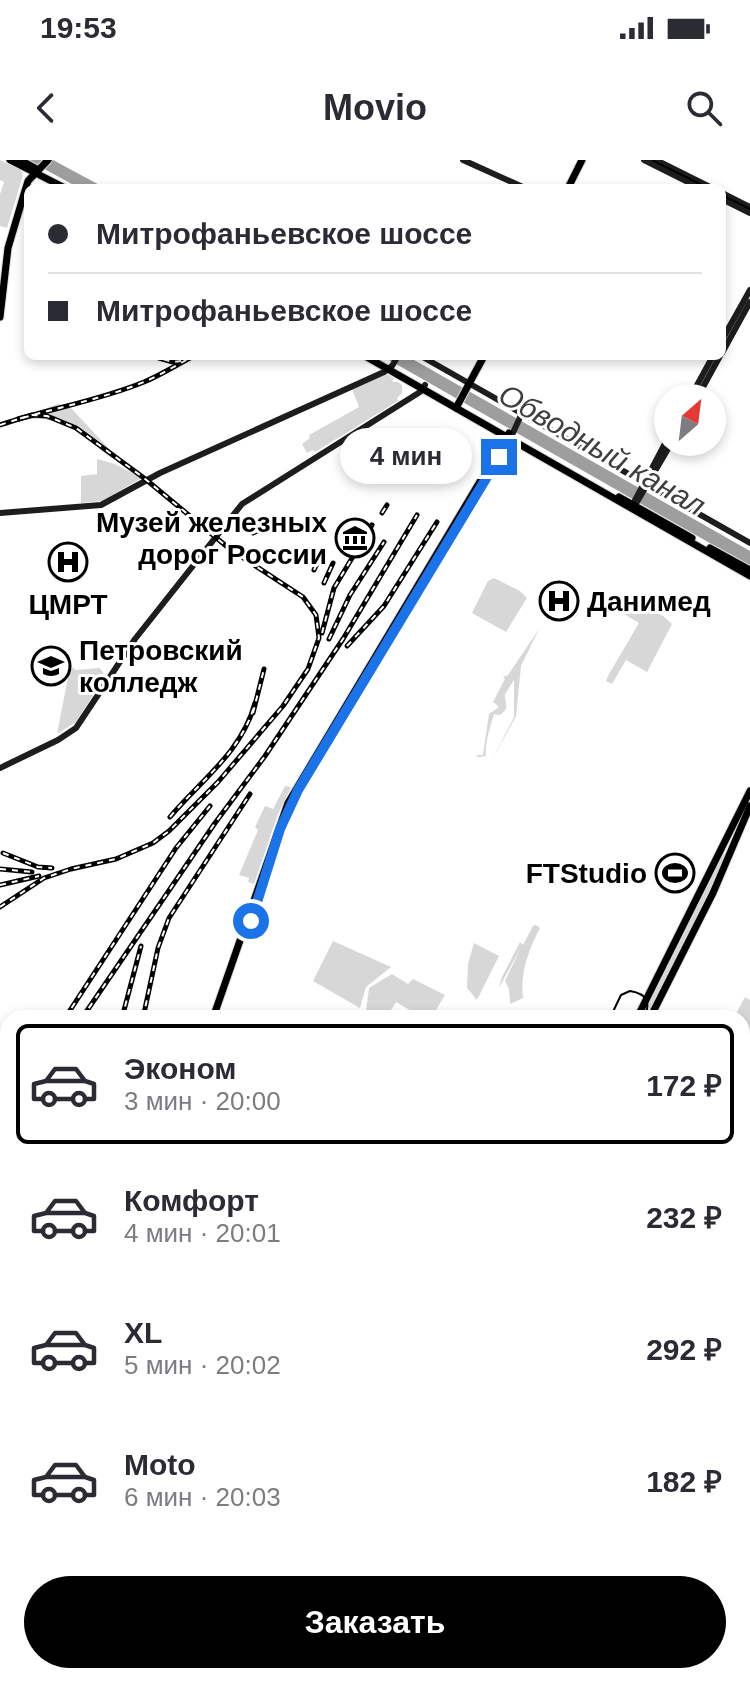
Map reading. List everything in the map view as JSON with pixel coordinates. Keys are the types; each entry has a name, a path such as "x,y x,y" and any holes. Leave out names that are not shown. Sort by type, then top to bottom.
{"main road":[{"path":"10,160 39,167 60,184"},
{"path":"20,160 39,167 66,184"},
{"path":"456,160 510,184"},
{"path":"463,160 516,184"},
{"path":"568,184 580,160"},
{"path":"644,160 692,184"},
{"path":"656,160 704,184"},
{"path":"27,184 39,167"},
{"path":"0,317 1,285 9,243 24,193"},
{"path":"726,198 750,210"},
{"path":"726,333 750,290"},
{"path":"726,345 750,302"},
{"path":"427,360 520,417 750,544"},
{"path":"458,403 480,360"},
{"path":"698,384 711,360"},
{"path":"705,384 718,360"},
{"path":"0,513 101,505 147,480 393,364 424,386 750,573"},
{"path":"0,768 76,728 131,645 196,559 246,501 420,392 424,386"},
{"path":"218,1010 278,826 291,796 520,417"},
{"path":"644,487 659,456"},
{"path":"634,504 663,456"},
{"path":"641,1010 750,791"},
{"path":"654,1010 715,888 750,806"}],"shaded area":[{"path":"0,160 21,170 23,175 7,228 0,226 0,194 4,182 0,180"},
{"path":"28,160 53,160 98,184 72,184"},
{"name":"Обводный канал","path":"389,360 414,360 750,551 750,566"},
{"path":"386,374 394,378 392,382 402,385 398,401 315,452 307,453 302,444 310,438 309,435 359,407 352,389"},
{"path":"58,404 69,406 116,456 116,460 79,433 57,422 37,419 0,427 0,424"},
{"path":"97,459 142,478 102,501 81,503 81,476 97,474"},
{"path":"494,578 527,598 506,632 472,613 488,581"},
{"path":"623,595 672,624 647,672 626,660 612,684 606,681 609,674 639,623 619,611 617,605"},
{"path":"539,629 521,666 516,716 492,760 514,717 514,680 505,694 505,710 500,715 494,714 486,756 478,757 476,755 483,755 489,714 499,707 493,702 505,679 503,677 508,675"},
{"path":"73,667 75,670 100,668 105,676 76,722 57,734 69,672"},
{"path":"285,786 291,787 278,814 254,884 248,882 249,878 239,875 258,830 255,827 265,806 273,809"},
{"path":"725,854 709,895 651,1010 648,1010 649,1001"},
{"path":"536,925 540,928 526,962 523,998 510,1004 505,981 521,947 499,988 502,977 520,942 523,945"},
{"path":"333,941 391,967 366,987 360,1008 313,981"},
{"path":"474,943 499,956 477,1000 467,988 468,964"},
{"path":"392,974 408,984 413,979 445,995 436,1010 410,1010 396,1002 391,1010 366,1010 369,988"},
{"path":"745,997 750,1000 750,1010 738,1010"}],"tram line":[{"path":"13,160 31,169 40,166"},
{"path":"25,184 46,160"},
{"path":"652,160 700,184"},
{"path":"0,304 7,245 24,189"},
{"path":"726,197 750,209"},
{"path":"614,1010 621,995 630,991 644,997 646,1010"}],"railway":[{"path":"166,360 182,361"},
{"path":"0,425 127,389 186,360"},
{"path":"0,907 44,878 116,859 153,843 169,831 218,782 283,706 308,669 319,638 316,615 303,597 231,550 144,478 76,428 47,416 32,415 18,419"},
{"path":"382,513 387,505"},
{"path":"87,1010 343,639 417,515"},
{"path":"347,646 384,606 437,522"},
{"path":"322,633 334,588 372,525"},
{"path":"253,533 266,527"},
{"path":"329,639 350,595 384,542"},
{"path":"314,570 320,557"},
{"path":"324,583 333,563"},
{"path":"253,713 264,669"},
{"path":"170,817 231,751 255,703"},
{"path":"145,1010 158,948 169,918 250,794"},
{"path":"70,1010 176,848 210,806"},
{"path":"3,853 38,867 52,868"},
{"path":"0,869 32,872"},
{"path":"0,885 39,876"},
{"path":"124,1010 141,946"}],"place":[{"name":"Музей железных дорог России","path":"355,538"},
{"name":"ЦМРТ","path":"68,562"},
{"name":"Данимед","path":"559,601"},
{"name":"Петровский колледж","path":"51,666"},
{"name":"FTStudio","path":"675,873"}],"route":[{"path":"251,921 280,829 298,790 499,457"}]}
